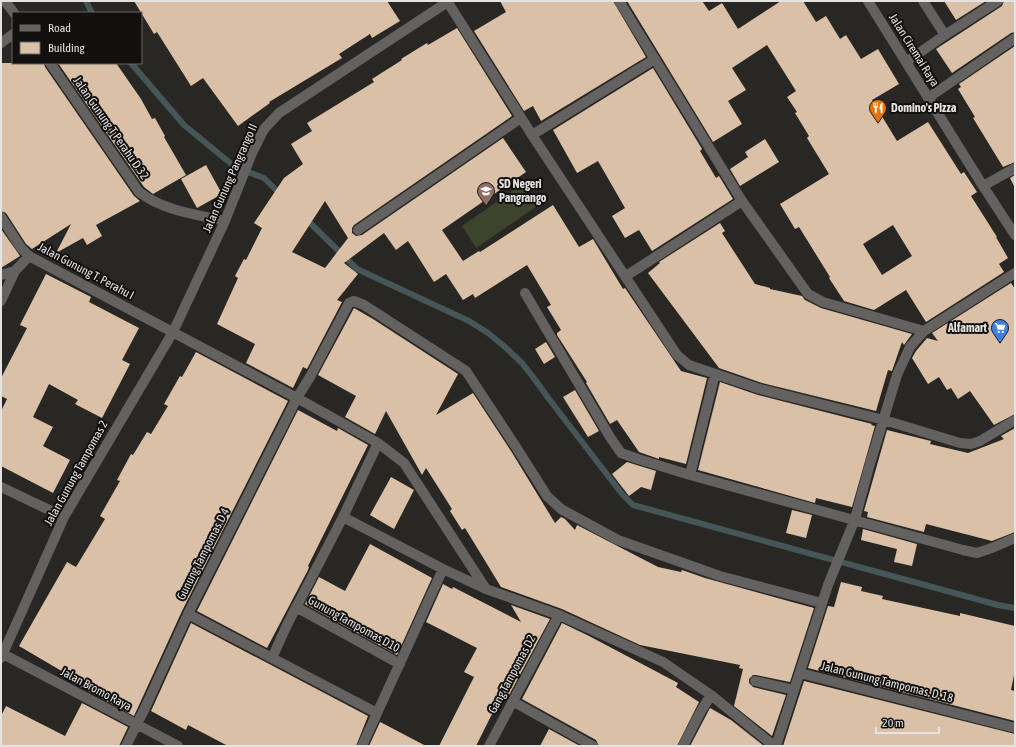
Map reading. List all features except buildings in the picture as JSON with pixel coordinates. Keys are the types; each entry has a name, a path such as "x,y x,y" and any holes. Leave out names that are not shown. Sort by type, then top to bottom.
{"street":[{"path":"5,1 13,12"},
{"path":"448,1 521,118 677,355 689,365 760,388 884,420 960,443 971,444 980,441 1015,420"},
{"name":"Jalan Gunung Pangrango II","path":"173,332 225,221 252,153 264,129 279,112 448,1"},
{"path":"619,1 742,201 808,294 823,302 924,332"},
{"name":"Jalan Ciremai Raya","path":"868,1 1015,235"},
{"path":"923,1 945,36"},
{"path":"906,62 998,1"},
{"path":"1,43 12,35"},
{"path":"928,98 1015,38"},
{"path":"532,135 655,59"},
{"name":"Jalan Gunung T Perahu D.32","path":"51,64 139,192 164,207 225,221"},
{"path":"358,230 521,118"},
{"path":"983,186 1015,168"},
{"path":"626,276 742,201"},
{"name":"Jalan Gunung T. Perahu I","path":"1,217 21,248 29,256 297,398 378,443 404,463 486,589"},
{"path":"1,300 15,271 29,256"},
{"path":"1,274 15,271"},
{"path":"343,517 443,569 486,589 559,615 663,662 711,695 775,746 822,603 840,555 856,519 869,467 902,362 910,347 924,332 1015,273"},
{"path":"525,293 610,437 621,453 690,475 978,553 1015,538"},
{"name":"Gunung Tampomas.D 4","path":"126,746 188,614 297,398 310,377 349,303 354,301 364,305 466,371 547,496 561,509 618,540 720,576 822,603"},
{"name":"Jalan Gunung Tampomas 2","path":"2,656 64,517 173,332"},
{"path":"690,475 715,374"},
{"path":"272,658 296,607 343,517 378,443"},
{"path":"1,487 64,517"},
{"path":"362,746 443,569"},
{"name":"GunungTampomas D10","path":"296,607 400,664"},
{"path":"188,614 377,713"},
{"name":"Gang Tampomas D2","path":"489,746 512,700 559,615"},
{"name":"Jalan Bromo Raya","path":"2,656 178,746"},
{"name":"Jalan Gunung Tampomas. D. 18","path":"800,673 1015,728"},
{"path":"755,681 794,690"},
{"path":"683,746 701,710 711,695"},
{"path":"512,700 593,746"}],"green space":[{"path":"522,184 537,206 476,248 462,226"}],"waterway":[{"path":"86,1 92,12"},
{"path":"132,64 184,125 235,167 264,178 281,195"},
{"path":"305,218 357,269 469,321 488,333 505,347 522,363 622,494 633,505 998,605 1015,608"}],"place":[{"name":"Domino's Pizza","path":"878,123"},
{"name":"SD Negeri Pangrango","path":"486,206"},
{"name":"Alfamart","path":"1000,343"}]}
